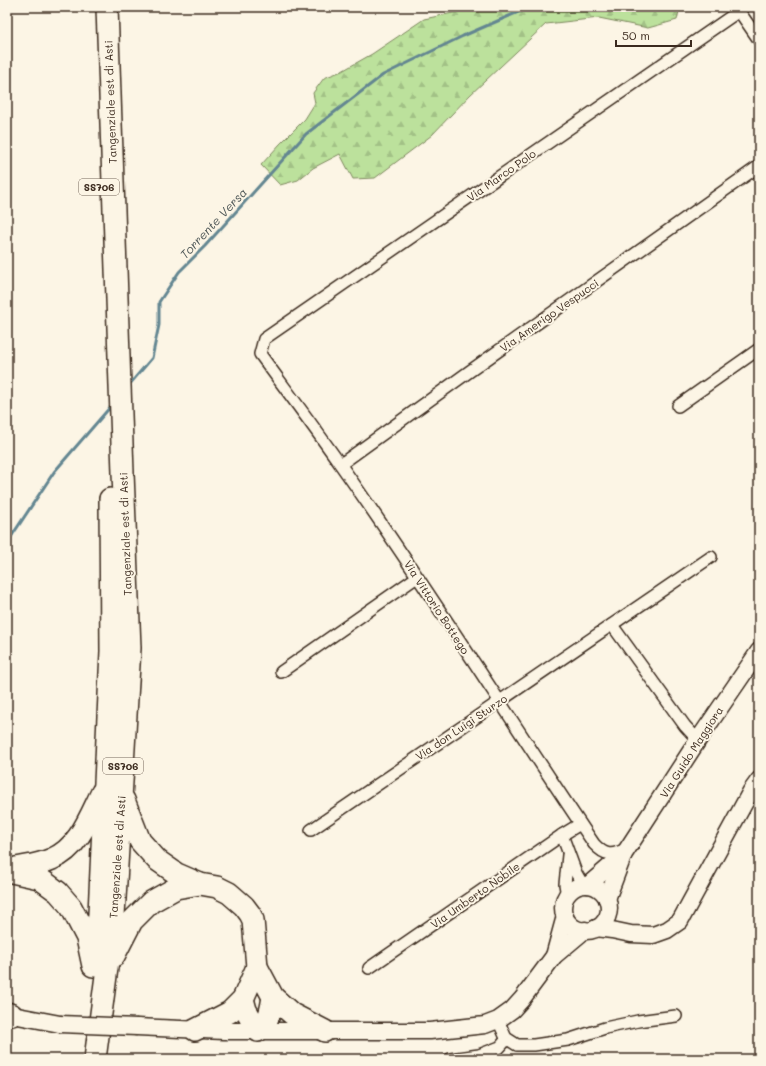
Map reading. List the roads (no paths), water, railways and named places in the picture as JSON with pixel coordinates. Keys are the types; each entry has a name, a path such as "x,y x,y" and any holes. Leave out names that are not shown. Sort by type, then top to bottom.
{"highway":[{"name":"Tangenziale est di Asti","path":"92,7 112,360 123,472 130,648 113,788"},
{"name":"Tangenziale est di Asti","path":"82,1059 100,968 114,915 110,494 112,360 107,7"},
{"path":"7,870 42,863 60,855 76,840 86,822 113,788 128,812 140,841 157,860 177,874 200,884 217,887 228,893 244,906 253,920 257,967 273,997 292,1014 325,1031"},
{"path":"7,870 39,878 58,892 71,907 100,968 120,942 132,921 151,902 176,888 200,884"},
{"path":"195,1030 230,1012 243,999 257,967"},
{"name":"Tangenziale est di Asti","path":"95,1059 100,968"},
{"path":"243,999 246,1010 258,1031 268,1019 273,997"}],"street":[{"name":"Via Marco Polo","path":"264,339 739,11 759,40"},
{"name":"Via Amerigo Vespucci","path":"341,464 759,166"},
{"name":"Via Vittorio Bottego","path":"264,339 260,354 341,464 594,844 600,850 608,854 626,851"},
{"path":"678,406 759,349"},
{"name":"Via don Luigi Sturzo","path":"311,830 711,557"},
{"path":"281,672 417,577"},
{"path":"612,625 685,726 698,740"},
{"name":"Via Guido Maggiora","path":"608,905 626,851 698,740 759,651"},
{"path":"745,671 759,661"},
{"path":"631,934 620,924 599,889 585,885 573,889 567,896 563,909 565,916 568,922 578,929 612,930 631,934 653,935 668,930 680,921 751,791 759,780"},
{"name":"Via Umberto Nobile","path":"369,968 580,824"},
{"path":"562,835 568,854 585,885"},
{"name":"Via Guido Maggiora","path":"585,885 626,851"},
{"path":"567,896 565,884 568,854"},
{"path":"9,1014 60,1024 195,1030 430,1031 485,1025 498,1020 512,1010 522,1000 554,956 590,929 602,924 606,918 608,905"},
{"path":"554,956 565,916"},
{"path":"498,1020 506,1038 518,1045 534,1045 568,1040 605,1028 638,1021 676,1016"},
{"path":"450,1059 479,1055 500,1047 506,1038"}],"waterway":[{"name":"Torrente Versa","path":"129,385 152,358 159,325 159,302 179,272 205,246 306,134 383,75 463,36 530,7"},
{"name":"Torrente Versa","path":"7,543 54,472 112,405"}]}
